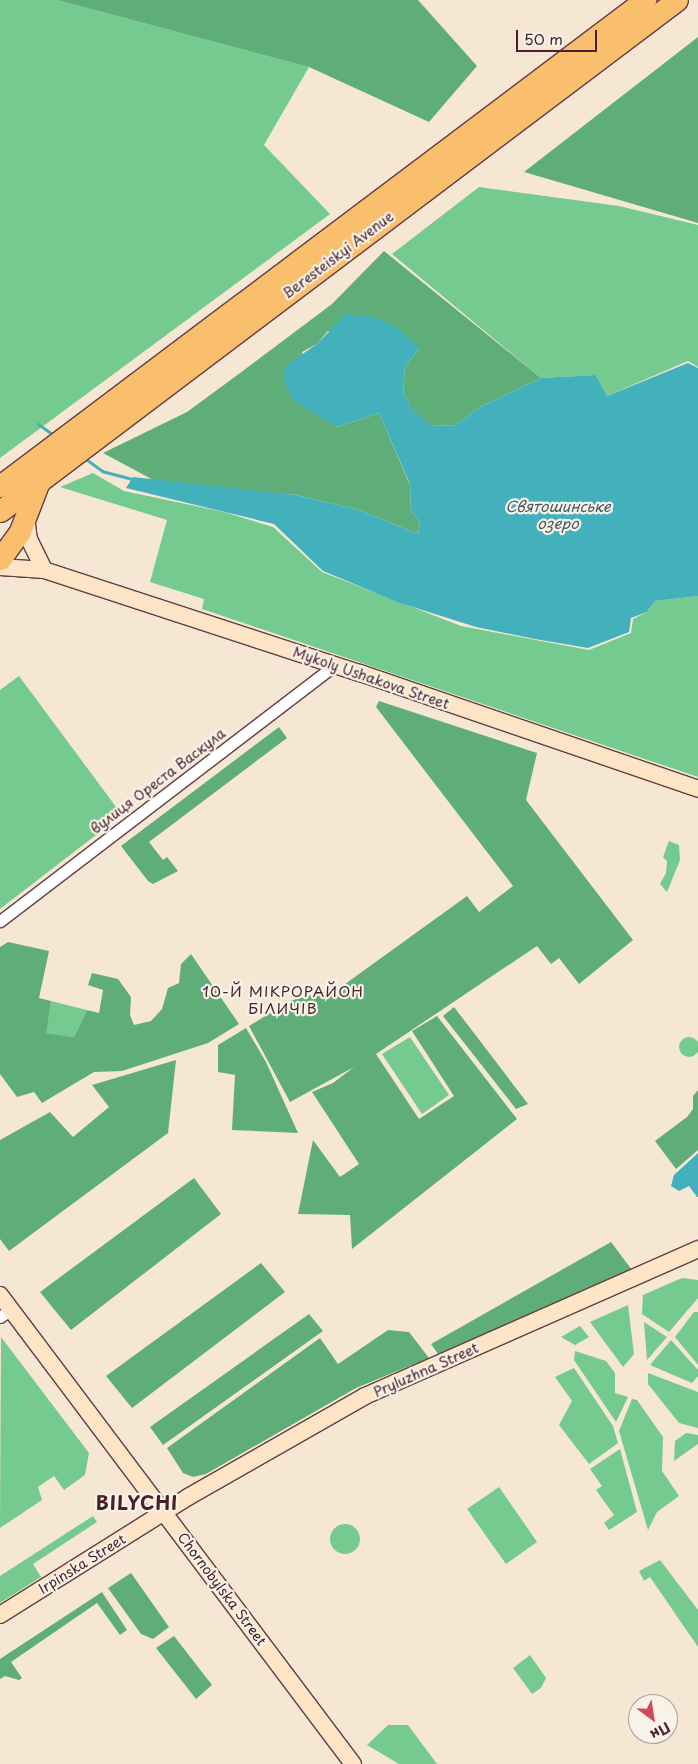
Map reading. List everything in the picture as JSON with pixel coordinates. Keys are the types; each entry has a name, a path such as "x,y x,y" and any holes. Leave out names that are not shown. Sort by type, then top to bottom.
{"highway":[{"name":"Beresteiskyi Avenue","path":"83,435 645,0"},
{"name":"Beresteiskyi Avenue","path":"0,486 52,458 677,0"},
{"name":"Beresteiskyi Avenue","path":"0,511 39,481 52,458"},
{"path":"0,559 20,531 25,512 39,481"}],"street":[{"path":"25,512 29,539 44,570"},
{"name":"Mykoly Ushakova Street","path":"0,567 44,570 335,665 698,789"},
{"name":"вулиця Ореста Васкула","path":"0,920 335,665"},
{"name":"Pryluzhna Street","path":"165,1513 365,1396 698,1249"},
{"name":"Chornobylska Street","path":"0,1295 5,1313 165,1513 353,1764"},
{"name":"Irpinska Street","path":"0,1615 165,1513"}],"green space":[{"path":"0,0 57,0 309,67 264,145 330,214 0,458"},
{"path":"57,0 418,0 477,66 429,122 309,67"},
{"path":"698,37 698,223 524,172"},
{"path":"479,187 619,206 698,225 698,367 688,361 607,396 596,375 541,378 392,254"},
{"path":"384,251 541,378 480,407 456,425 431,426 411,408 403,392 405,367 419,348 328,331 317,344 302,352 316,413 337,427 379,413 410,485 411,510 420,523 418,534 359,510 296,495 157,482 103,453 187,412 332,304"},
{"path":"93,473 124,491 224,512 273,527 322,572 461,626 589,650 631,633 633,619 647,612 655,601 698,596 698,777 202,609 204,599 150,582 167,520 60,487"},
{"path":"19,676 122,815 0,909 0,690"},
{"path":"379,701 537,753 526,800 633,940 579,984 559,958 551,964 537,946 376,1054 419,1119 454,1096 412,1031 437,1016 517,1119 352,1249 350,1215 298,1214 313,1140 340,1177 359,1164 312,1092 333,1083 354,1067 290,1102 249,1026 290,1001 341,987 467,896 479,912 513,886 376,707"},
{"path":"279,727 287,738 149,842 163,860 167,857 178,871 153,884 148,881 121,846"},
{"path":"669,841 679,845 680,860 667,892 660,884 666,873 667,861 663,857"},
{"path":"8,942 49,951 39,998 51,1001 46,1033 74,1037 87,1010 99,1013 103,990 88,985 92,973 118,979 131,997 130,1015 134,1025 151,1021 162,1009 168,988 179,983 181,964 191,954 239,1024 208,1043 122,1071 94,1072 42,1103 34,1092 17,1097 0,1074 0,947"},
{"path":"51,1001 87,1010 74,1037 45,1033"},
{"path":"454,1007 528,1104 516,1109 443,1016"},
{"path":"246,1028 266,1062 298,1133 232,1130 235,1075 218,1072 218,1045"},
{"path":"410,1037 449,1095 422,1114 382,1054"},
{"path":"685,1037 693,1037 699,1043 699,1051 693,1057 685,1057 679,1051 679,1043"},
{"path":"176,1060 168,1133 9,1251 0,1239 0,1140 50,1112 73,1137 109,1107 92,1085"},
{"path":"698,1090 698,1150 676,1169 655,1141 687,1117 693,1109 693,1096"},
{"path":"194,1178 221,1214 71,1330 40,1292"},
{"path":"611,1242 632,1270 438,1354 431,1344"},
{"path":"261,1263 285,1292 132,1408 106,1376"},
{"path":"682,1278 698,1280 698,1298 669,1332 642,1314 643,1295"},
{"path":"628,1305 634,1354 623,1367 590,1322"},
{"path":"694,1312 698,1312 698,1365 675,1337"},
{"path":"309,1314 323,1331 163,1445 150,1427"},
{"path":"644,1322 667,1337 647,1360"},
{"path":"580,1326 589,1337 575,1345 561,1337"},
{"path":"388,1330 409,1332 429,1358 356,1388 206,1474 193,1477 183,1473 167,1448 320,1338 338,1364"},
{"path":"1,1337 89,1453 85,1475 64,1490 54,1476 38,1487 42,1500 0,1528"},
{"path":"671,1340 698,1370 698,1376 692,1383 650,1365"},
{"path":"575,1351 606,1361 615,1373 615,1393 628,1397 616,1422 574,1360"},
{"path":"574,1368 613,1426 618,1443 589,1464 559,1425 572,1401 555,1377"},
{"path":"648,1373 698,1392 698,1428 679,1423 648,1384"},
{"path":"632,1399 637,1400 663,1437 662,1471 679,1496 657,1512 648,1530 619,1431"},
{"path":"686,1433 698,1435 698,1444 674,1461 675,1441"},
{"path":"620,1449 637,1512 609,1530 604,1523 614,1515 596,1490 602,1486 590,1469"},
{"path":"499,1487 537,1542 506,1564 467,1509"},
{"path":"93,1516 97,1522 33,1564 41,1577 0,1603 0,1576"},
{"path":"345,1524 356,1528 360,1539 356,1550 345,1554 334,1550 330,1539 334,1528"},
{"path":"660,1560 698,1610 698,1647 650,1577 644,1581 639,1571"},
{"path":"131,1573 169,1627 153,1639 141,1634 108,1588"},
{"path":"102,1592 127,1630 120,1635 97,1603 11,1662 22,1678 19,1680 5,1676 0,1679 0,1659"},
{"path":"174,1636 212,1685 196,1699 156,1648"},
{"path":"530,1655 546,1678 541,1688 532,1694 513,1668"},
{"path":"388,1725 408,1725 437,1764 399,1764 367,1745"}],"water":[{"name":"Святошинське озеро","path":"346,314 374,317 395,326 419,348 405,367 403,392 411,408 432,426 456,425 480,407 541,378 596,375 607,396 688,363 698,368 698,596 655,601 647,612 631,618 629,632 588,648 535,639 476,627 400,603 323,571 274,524 126,488 133,477 296,495 359,510 418,534 420,523 411,510 410,484 379,413 337,427 293,400 284,382 285,366 317,344"},
{"path":"698,1153 697,1197 689,1186 679,1191 671,1186 674,1175"}],"waterway":[{"path":"38,424 54,435"},
{"path":"83,457 102,471 136,480"}],"district":[{"name":"10-Й МІКРОРАЙОН БІЛИЧІВ","path":"283,998"},
{"name":"BILYCHI","path":"137,1503"}]}
